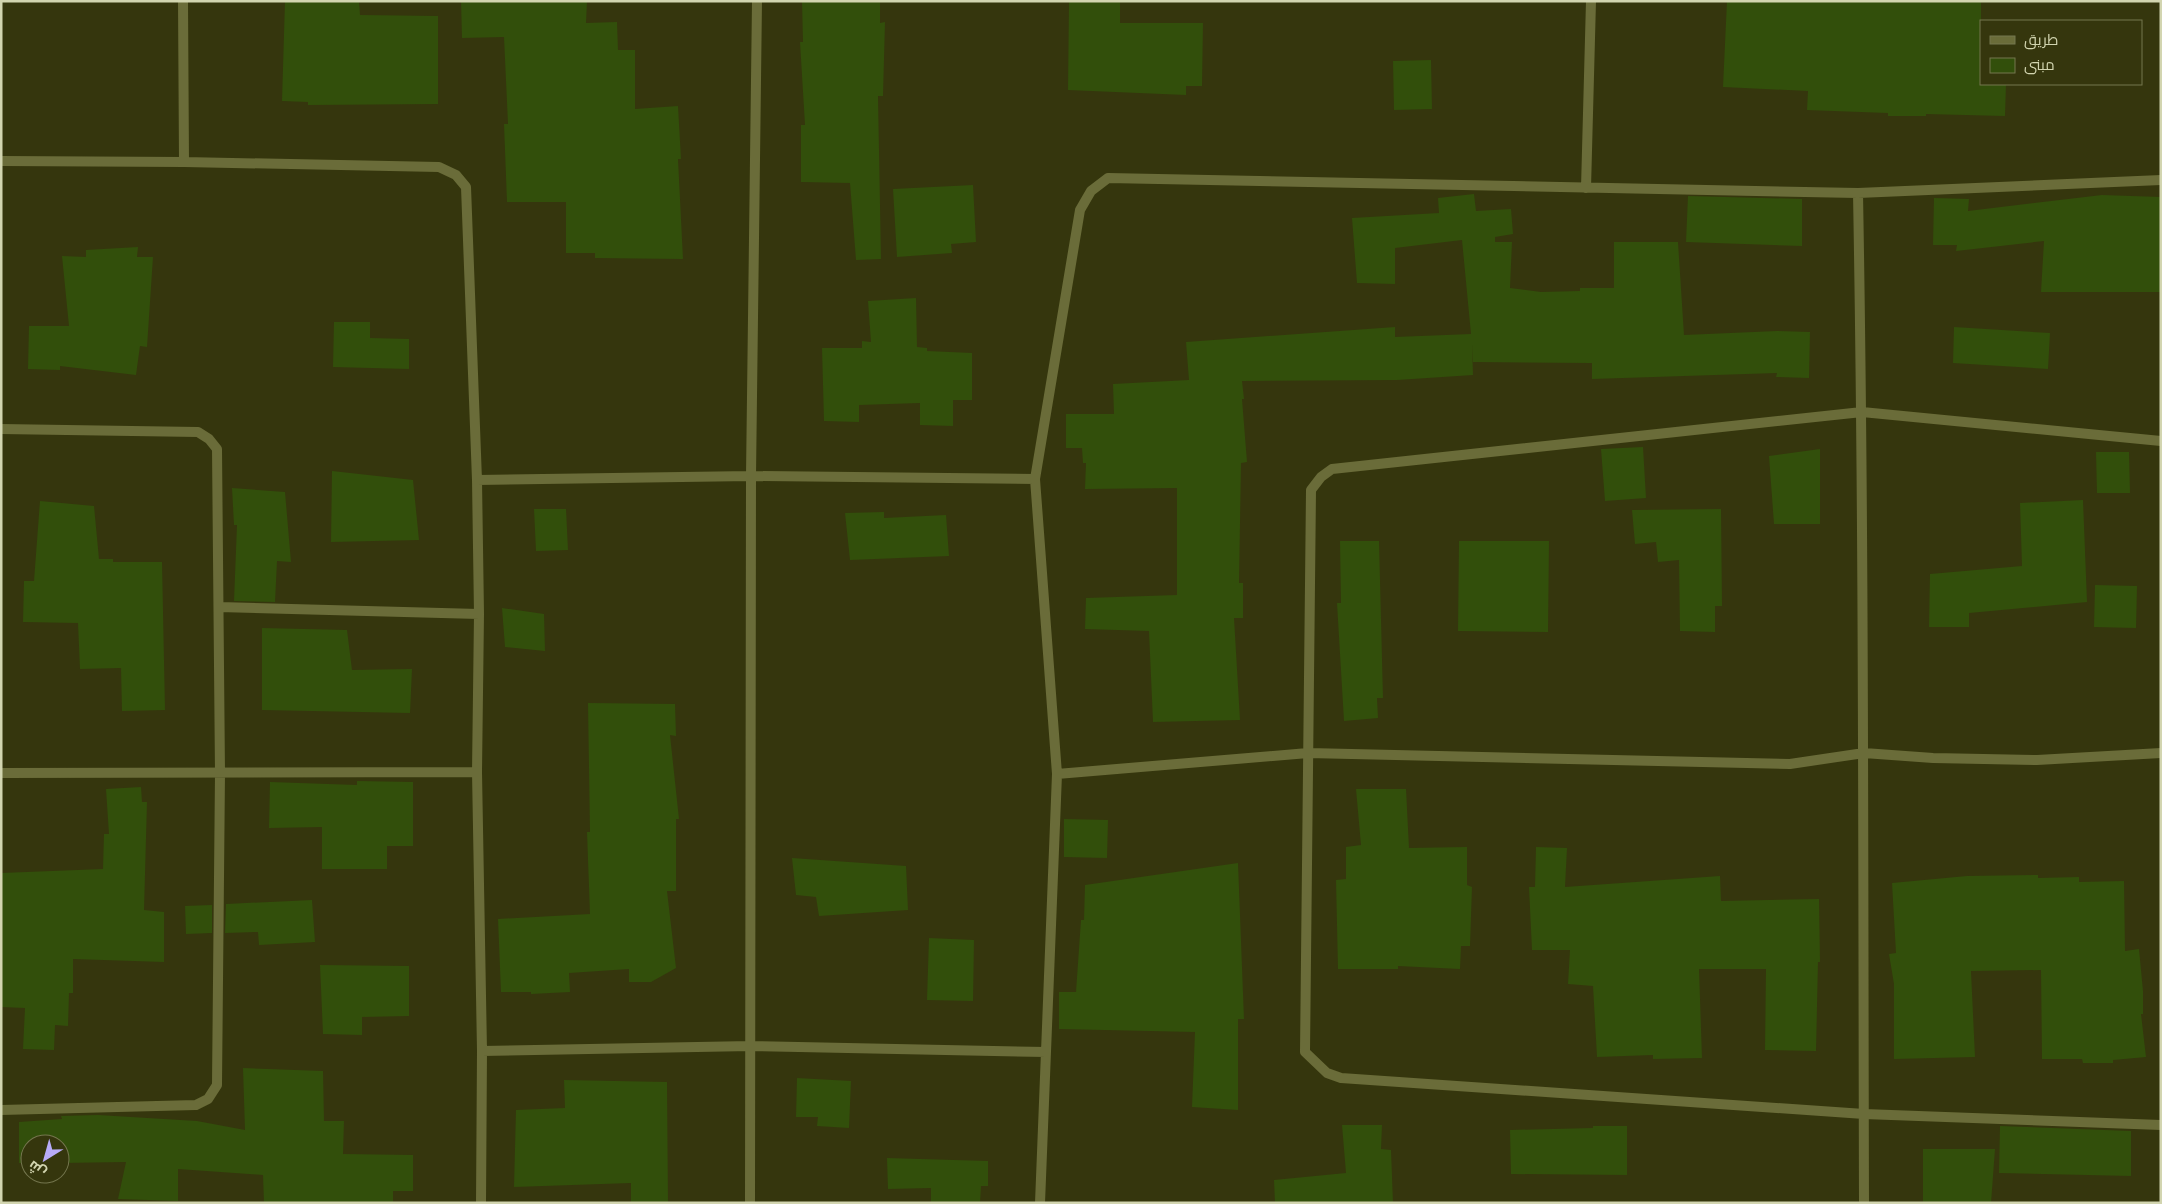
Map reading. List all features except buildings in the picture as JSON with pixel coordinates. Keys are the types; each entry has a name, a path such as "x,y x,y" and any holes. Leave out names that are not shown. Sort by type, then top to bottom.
{"street":[{"path":"183,1 184,162"},
{"path":"750,1203 751,476 757,1"},
{"path":"1586,188 1590,1"},
{"path":"1,161 184,162 440,167 456,175 466,187 477,480 479,614 477,772 482,1051 481,1203"},
{"path":"1040,1203 1057,774 1035,479 1080,210 1091,191 1108,178 1858,193 2161,180"},
{"path":"1858,193 1862,412 1864,1203"},
{"path":"2161,441 1862,412 1332,470 1321,477 1311,490 1305,1052 1326,1072 1341,1078 1864,1114 2161,1125"},
{"path":"1,429 198,432 209,439 217,449 220,773 217,1085 208,1099 196,1105 1,1110"},
{"path":"477,480 751,476 1035,479"},
{"path":"219,607 479,614"},
{"path":"1057,774 1308,753 1790,764 1864,753 1933,758 2037,760 2161,753"},
{"path":"1,773 477,772"},
{"path":"482,1051 751,1046 1046,1052"}]}
